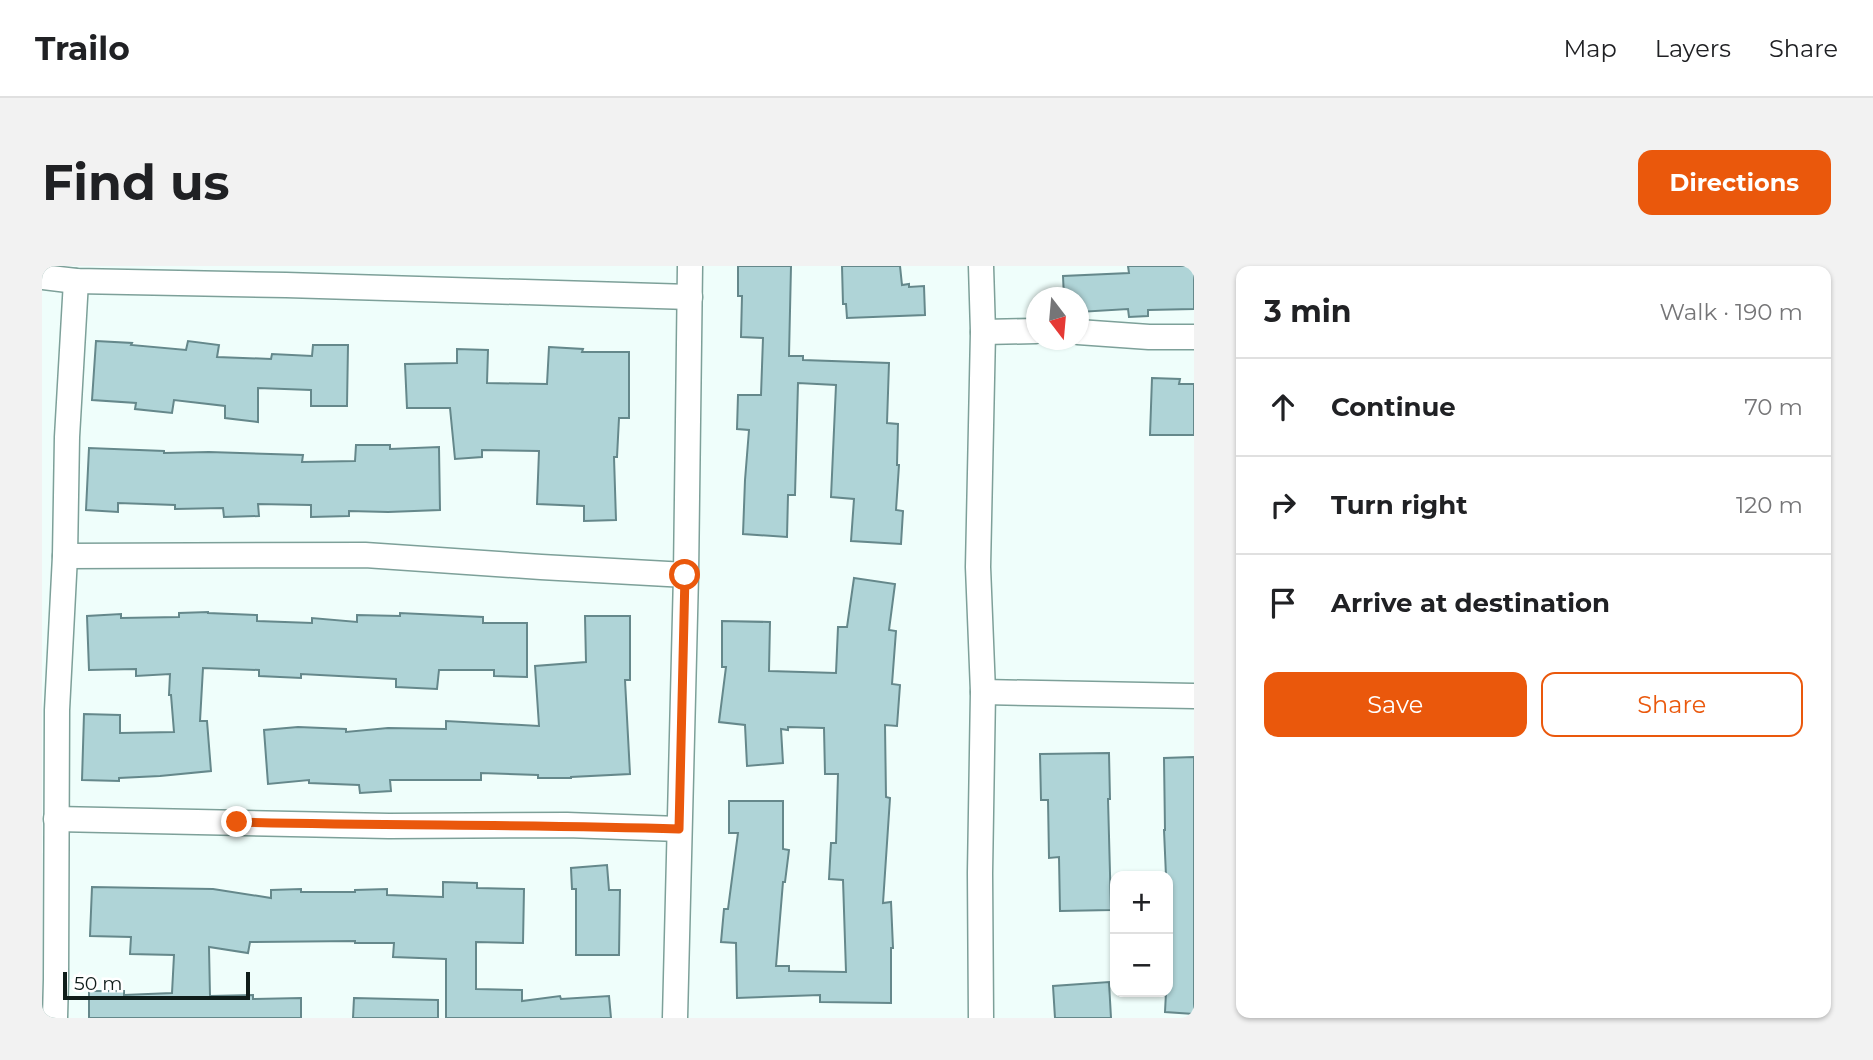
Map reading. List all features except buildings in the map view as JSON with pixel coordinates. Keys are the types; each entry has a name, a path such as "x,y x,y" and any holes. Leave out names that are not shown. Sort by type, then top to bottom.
{"street":[{"path":"675,1018 690,266"},
{"path":"981,266 983,332 978,567 983,692 981,1018"},
{"path":"42,277 76,281 690,297"},
{"path":"55,1018 57,710 76,281"},
{"path":"983,332 1026,331"},
{"path":"1089,333 1194,337"},
{"path":"65,556 365,555 685,575"},
{"path":"983,692 1194,696"},
{"path":"56,819 389,826 567,825 679,829"}],"route":[{"path":"237,822 389,826 567,825 679,829 685,575"}]}
